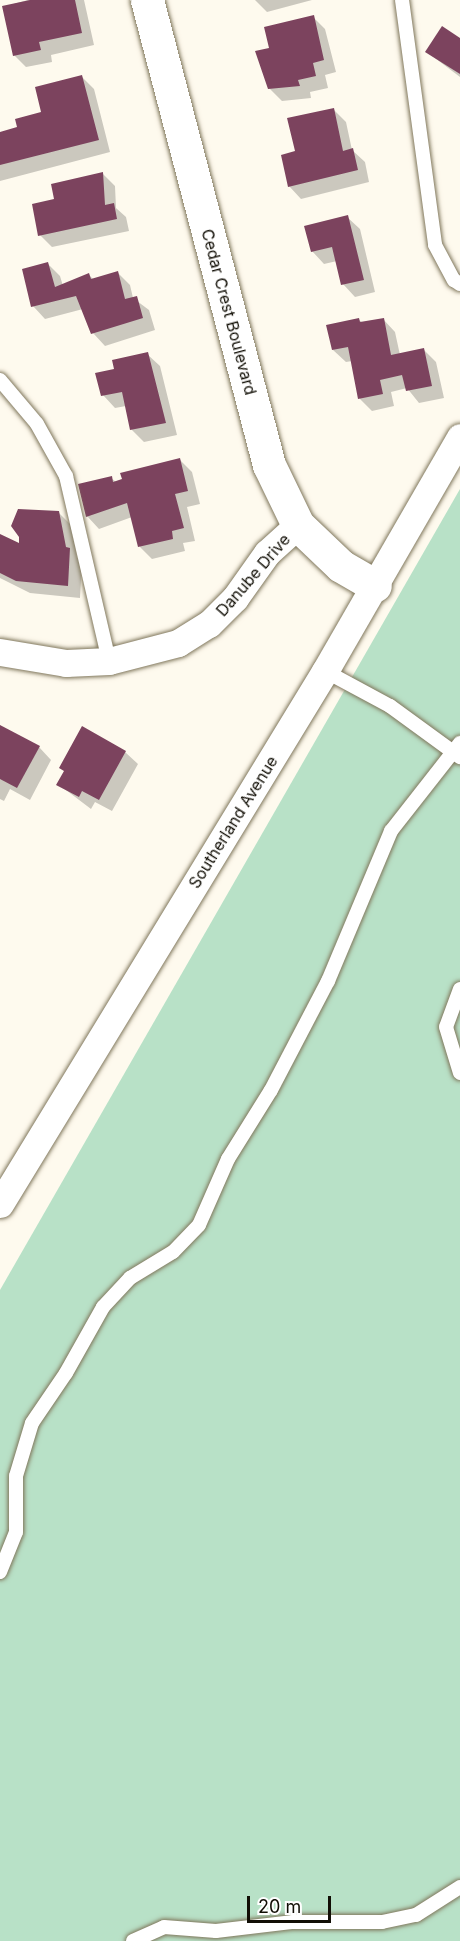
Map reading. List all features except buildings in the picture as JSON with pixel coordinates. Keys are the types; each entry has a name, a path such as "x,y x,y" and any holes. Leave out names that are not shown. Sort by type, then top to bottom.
{"street":[{"name":"Cedar Crest Boulevard","path":"147,0 270,465 298,525 341,566 375,586"},
{"name":"Southerland Avenue","path":"0,1204 325,671 460,436"},
{"name":"Danube Drive","path":"0,652 66,663 109,661 178,643 209,624 236,598 267,553 298,525"}],"lane":[{"path":"402,0 435,245 454,280 460,284"},
{"path":"0,380 36,424 66,476 109,661"},
{"path":"0,1572 16,1532 16,1476 32,1423 66,1373 103,1306 130,1278 172,1252 200,1225 228,1159 271,1090 328,981 391,831 458,751 390,706 325,671"},
{"path":"460,989 446,1027 460,1073"},
{"path":"133,1941 164,1927 216,1931 293,1922 382,1922 416,1915 460,1887"}],"green space":[{"path":"460,489 460,1941 0,1941 0,1290"}]}
